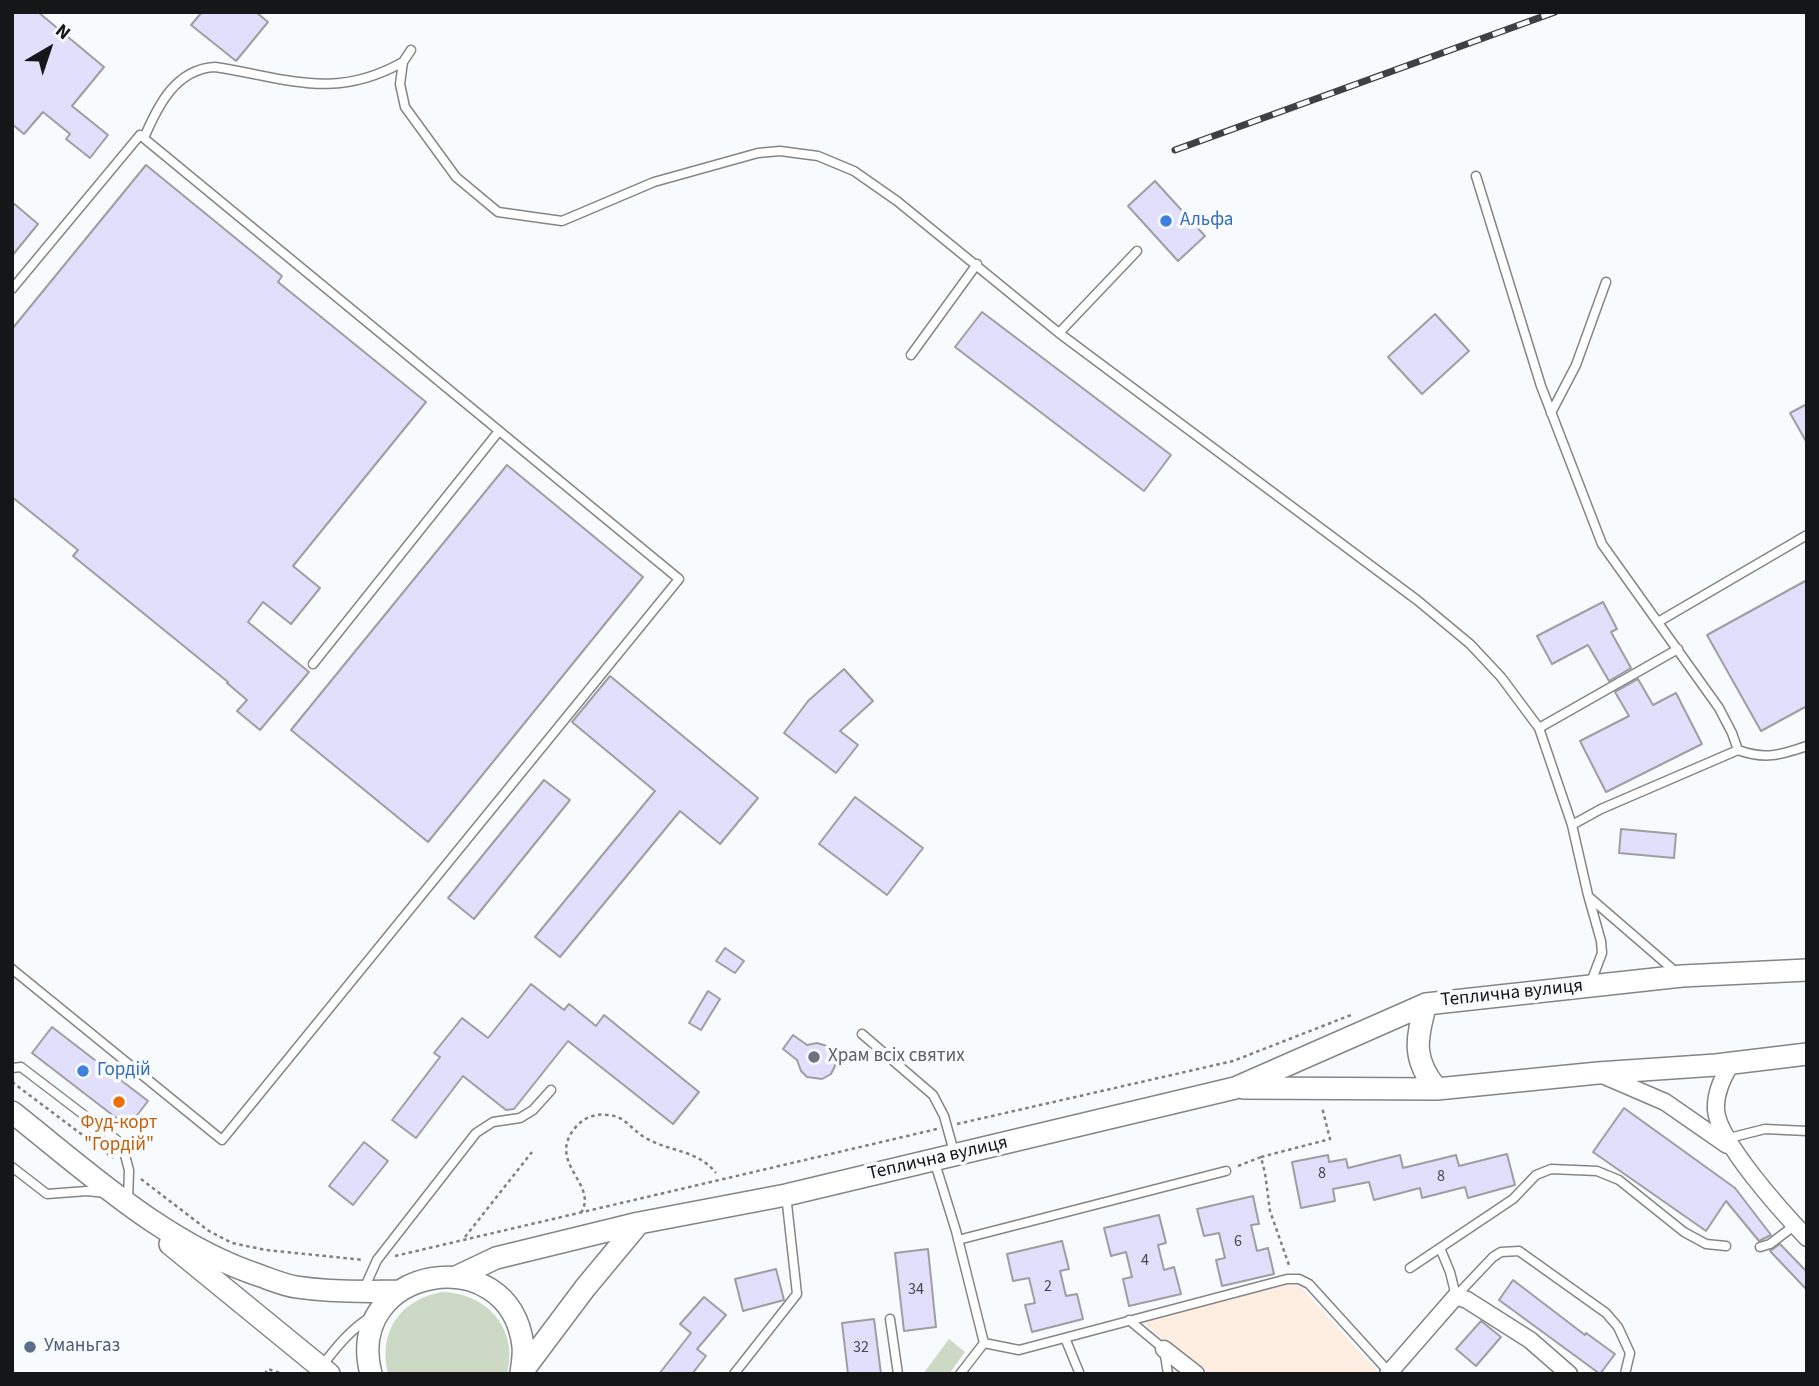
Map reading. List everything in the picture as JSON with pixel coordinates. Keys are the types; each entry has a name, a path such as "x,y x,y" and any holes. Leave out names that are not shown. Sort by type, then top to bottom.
{"main road":[{"name":"Теплична вулиця","path":"458,1276 496,1258 639,1223 786,1195 1235,1088 1426,1004 1682,976 1807,970"},
{"path":"1426,1004 1419,1030 1418,1051 1423,1073 1437,1089"},
{"name":"Теплична вулиця","path":"1235,1088 1437,1089 1807,1054"},
{"path":"12,1112 122,1199 178,1237 230,1266 294,1287 362,1292 398,1291"},
{"path":"122,1199 177,1250 322,1372"},
{"path":"521,1373 584,1288 639,1223"},
{"path":"371,1374 368,1360 369,1334 380,1310 398,1291 417,1281 439,1276 458,1276 482,1285 503,1301 517,1322 523,1347 521,1373"}],"street":[{"path":"1731,1063 1719,1086 1716,1108 1720,1129 1728,1143 1807,1238"},
{"path":"1598,1073 1665,1102 1728,1143"},
{"path":"1388,1373 1456,1296 1467,1300 1530,1340 1569,1374"},
{"path":"1164,1349 1196,1374"}],"lane":[{"path":"411,50 403,62 400,84 405,107 456,177 498,212 562,221 654,182 758,153 780,150 818,156 854,171 897,201 1059,333 1417,600 1470,643 1501,677 1539,728 1572,825 1601,941 1602,953 1590,985"},
{"path":"144,138 155,112 172,88 186,76 205,67 215,66 284,80 334,85 372,78 403,62"},
{"path":"12,289 141,135 680,579 222,1140 12,969"},
{"path":"1476,176 1541,386 1602,544 1719,708 1738,750"},
{"path":"1059,333 1137,251"},
{"path":"911,355 976,264"},
{"path":"1551,414 1576,365 1606,282"},
{"path":"313,664 499,431"},
{"path":"1658,622 1807,535"},
{"path":"1539,728 1678,649"},
{"path":"1572,825 1601,809 1738,750 1758,757 1780,755 1807,746"},
{"path":"1588,895 1682,976"},
{"path":"862,1034 930,1093 940,1107 947,1127 944,1158 958,1240 984,1343"},
{"path":"12,1068 21,1067 122,1144 129,1170 122,1199 87,1191 47,1194 12,1167"},
{"path":"362,1292 377,1260 476,1133 493,1122 520,1118 533,1111 551,1090"},
{"path":"1728,1143 1765,1129 1807,1131"},
{"path":"1410,1268 1513,1199 1536,1175 1551,1169 1564,1168 1597,1171 1619,1180 1684,1232 1706,1244 1726,1246"},
{"path":"958,1240 1226,1171"},
{"path":"734,1374 797,1294 786,1195"},
{"path":"1760,1247 1770,1244 1795,1225"},
{"path":"1440,1248 1456,1296"},
{"path":"1456,1296 1493,1257 1501,1252 1519,1251 1606,1313 1618,1327 1630,1353 1625,1374"},
{"path":"984,1343 1019,1350 1290,1279 1299,1279 1309,1284 1388,1373"},
{"path":"322,1372 337,1346 357,1326 380,1310"},
{"path":"890,1319 898,1374"},
{"path":"1129,1320 1164,1349 1168,1374"},
{"path":"1065,1338 1079,1372"},
{"path":"960,1374 984,1343"}],"path":[{"path":"12,1082 209,1231 239,1245 352,1260 377,1260 1233,1061 1359,1012"},
{"path":"1226,1171 1261,1157 1330,1139 1321,1103"},
{"path":"581,1213 585,1195 568,1163 567,1144 576,1127 592,1116 601,1114 620,1117 643,1136 694,1155 716,1173"},
{"path":"464,1240 532,1152"},
{"path":"1261,1157 1270,1211 1290,1264 1290,1279"},
{"path":"265,1374 268,1369 283,1374"}],"shaded area":[{"path":"1286,1285 1300,1286 1380,1374 1173,1374 1170,1345 1141,1320"}],"green space":[{"path":"442,1292 473,1299 496,1316 508,1342 507,1374 388,1374 386,1344 396,1320 414,1302"},
{"path":"949,1339 965,1352 949,1374 923,1374"}],"building":[{"path":"12,12 38,12 104,67 72,106 108,135 90,158 66,139 70,134 43,112 24,134 12,124"},
{"path":"202,12 256,12 268,22 236,61 191,25"},
{"path":"146,165 282,276 278,282 426,402 293,566 320,588 291,624 263,602 248,622 309,672 260,730 237,711 247,700 228,682 73,556 78,550 12,497 12,329"},
{"name":"Альфа","path":"1155,181 1205,236 1178,261 1128,206"},
{"path":"12,202 38,224 12,256"},
{"path":"982,312 1171,455 1144,491 955,347"},
{"path":"1435,314 1469,351 1422,394 1388,357"},
{"path":"1807,404 1807,443 1790,413"},
{"path":"507,465 643,577 428,842 291,730"},
{"path":"1807,580 1807,706 1761,731 1707,635"},
{"path":"1603,602 1617,629 1611,632 1631,668 1609,681 1588,645 1552,664 1537,636"},
{"path":"844,669 873,701 840,731 858,745 836,773 784,733 808,701"},
{"path":"610,676 758,798 720,844 680,811 560,957 535,937 655,791 572,722"},
{"path":"1638,679 1653,705 1676,693 1702,744 1606,792 1580,741 1629,716 1615,692"},
{"path":"544,780 570,800 474,919 448,898"},
{"path":"855,797 923,848 887,895 819,844"},
{"path":"1621,829 1676,834 1674,858 1619,853"},
{"path":"725,948 744,961 735,973 716,961"},
{"path":"531,984 564,1010 569,1004 596,1026 604,1015 699,1092 673,1124 568,1041 514,1109 506,1110 463,1076 416,1138 392,1120 440,1057 434,1053 462,1018 488,1038"},
{"path":"708,991 720,999 701,1030 689,1023"},
{"name":"Гордій","path":"52,1027 148,1101 128,1127 32,1053"},
{"name":"Храм всіх святих","path":"793,1035 807,1045 817,1043 827,1046 834,1055 835,1066 831,1074 822,1079 807,1077 801,1071 797,1060 783,1049"},
{"path":"1624,1108 1735,1188 1771,1235 1759,1241 1726,1201 1706,1231 1593,1152"},
{"path":"364,1142 388,1161 353,1205 329,1186"},
{"path":"1507,1154 1515,1185 1468,1198 1465,1187 1422,1198 1420,1188 1374,1200 1369,1182 1333,1189 1335,1201 1301,1208 1292,1162 1328,1155 1329,1162 1346,1159 1348,1168 1400,1155 1403,1168 1456,1155 1459,1166"},
{"path":"1253,1196 1259,1224 1251,1225 1257,1251 1268,1248 1274,1274 1222,1286 1216,1260 1225,1258 1219,1233 1204,1236 1197,1209"},
{"path":"1159,1215 1166,1243 1158,1245 1164,1270 1174,1267 1181,1294 1129,1306 1123,1279 1132,1277 1126,1252 1111,1256 1104,1228"},
{"path":"1062,1241 1069,1269 1060,1271 1066,1296 1077,1294 1083,1319 1032,1332 1025,1305 1035,1303 1029,1278 1013,1281 1007,1254"},
{"path":"1780,1244 1807,1272 1807,1290 1770,1251"},
{"path":"928,1249 936,1327 904,1331 895,1253"},
{"path":"776,1269 784,1300 743,1311 735,1279"},
{"path":"1513,1280 1585,1335 1586,1333 1615,1354 1600,1374 1499,1300"},
{"path":"704,1297 726,1315 697,1349 706,1356 692,1374 659,1374 691,1333 680,1324"},
{"path":"874,1319 881,1374 848,1374 842,1323"},
{"path":"1481,1321 1501,1337 1476,1366 1456,1349"}],"railway":[{"path":"1175,150 1555,12"}],"place":[{"name":"Альфа","path":"1166,221"},
{"name":"Храм всіх святих","path":"814,1057"},
{"name":"Гордій","path":"83,1071"},
{"name":"Фуд-корт \"Гордій\"","path":"119,1102"},
{"name":"Уманьгаз","path":"30,1347"}]}
